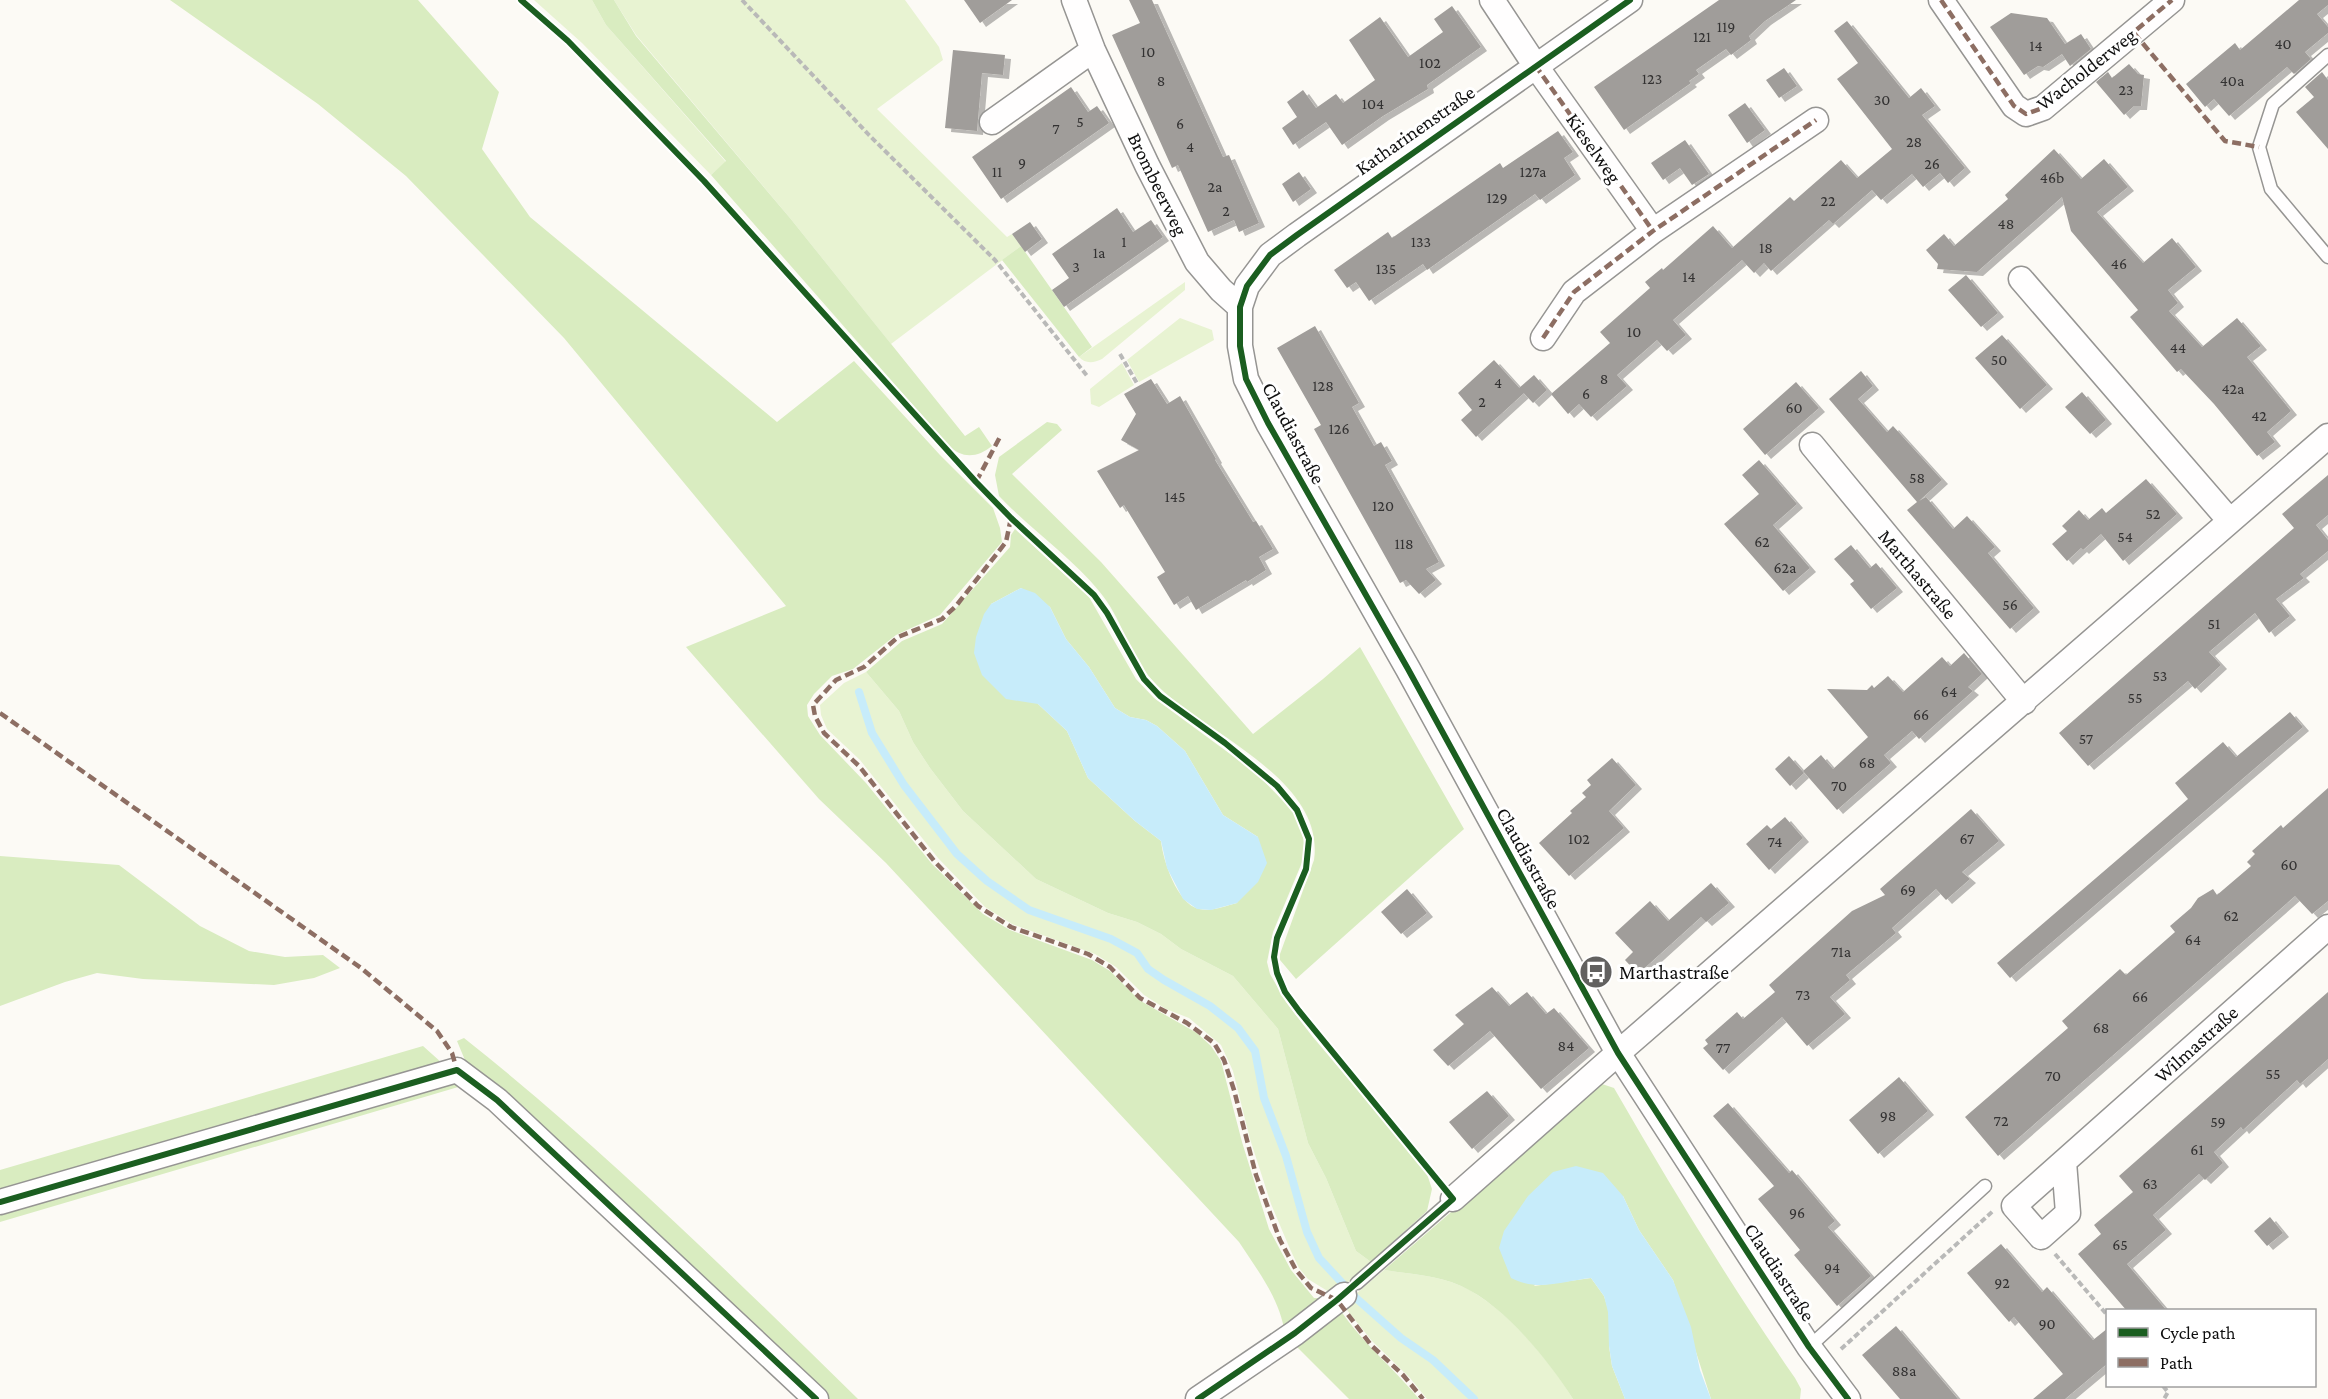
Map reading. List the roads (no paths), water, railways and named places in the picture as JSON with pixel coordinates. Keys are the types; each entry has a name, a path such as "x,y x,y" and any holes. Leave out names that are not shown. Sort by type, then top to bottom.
{"street":[{"name":"Brombeerweg","path":"1074,0 1093,50 1147,165 1197,262 1221,290 1240,307"},
{"name":"Kieselweg","path":"1492,0 1535,65 1653,231"},
{"name":"Katharinenstraße","path":"1240,307 1247,286 1270,255 1535,65 1630,0"},
{"name":"Wacholderweg","path":"1941,0 2014,106 2026,114 2043,108 2172,0"},
{"path":"992,122 1093,50"},
{"path":"1543,338 1574,292 1653,231 1816,120"},
{"path":"2021,279 2230,521"},
{"name":"Claudiastraße","path":"1240,307 1239,346 1246,379 1268,423 1408,669 1618,1053 1816,1356 1848,1399"},
{"path":"1453,1200 1618,1053 2328,436"},
{"name":"Marthastraße","path":"1812,445 2024,702"},
{"name":"Wilmastraße","path":"2064,1162 2068,1214 2042,1237 2014,1206 2328,927"},
{"path":"0,1202 457,1070 505,1108 816,1399"},
{"path":"1198,1399 1295,1333 1351,1289"}],"lane":[{"path":"2328,55 2273,104 2259,147 2271,189 2328,257"},
{"path":"1816,1356 1985,1186"},
{"path":"1351,1289 1453,1200"}],"water":[{"path":"1021,588 1035,593 1050,607 1066,639 1089,667 1115,708 1130,717 1146,720 1157,726 1185,751 1223,815 1258,837 1267,863 1258,882 1237,903 1211,910 1197,909 1183,899 1167,868 1161,841 1135,821 1088,778 1067,731 1038,704 1006,699 982,675 974,653 976,637 984,614 991,604"},
{"path":"1576,1166 1603,1173 1623,1196 1639,1230 1673,1280 1691,1327 1700,1370 1711,1399 1625,1399 1612,1366 1608,1312 1604,1296 1591,1278 1541,1285 1511,1278 1499,1248 1504,1231 1528,1196 1553,1172"}],"waterway":[{"path":"859,692 872,733 904,785 957,854 987,881 1029,910 1111,939 1137,953 1148,969 1210,1006 1238,1028 1255,1051 1264,1098 1286,1156 1307,1232 1319,1258 1356,1298 1401,1338 1433,1360 1474,1399"}],"place":[{"name":"Marthastraße","path":"1596,972"}]}
